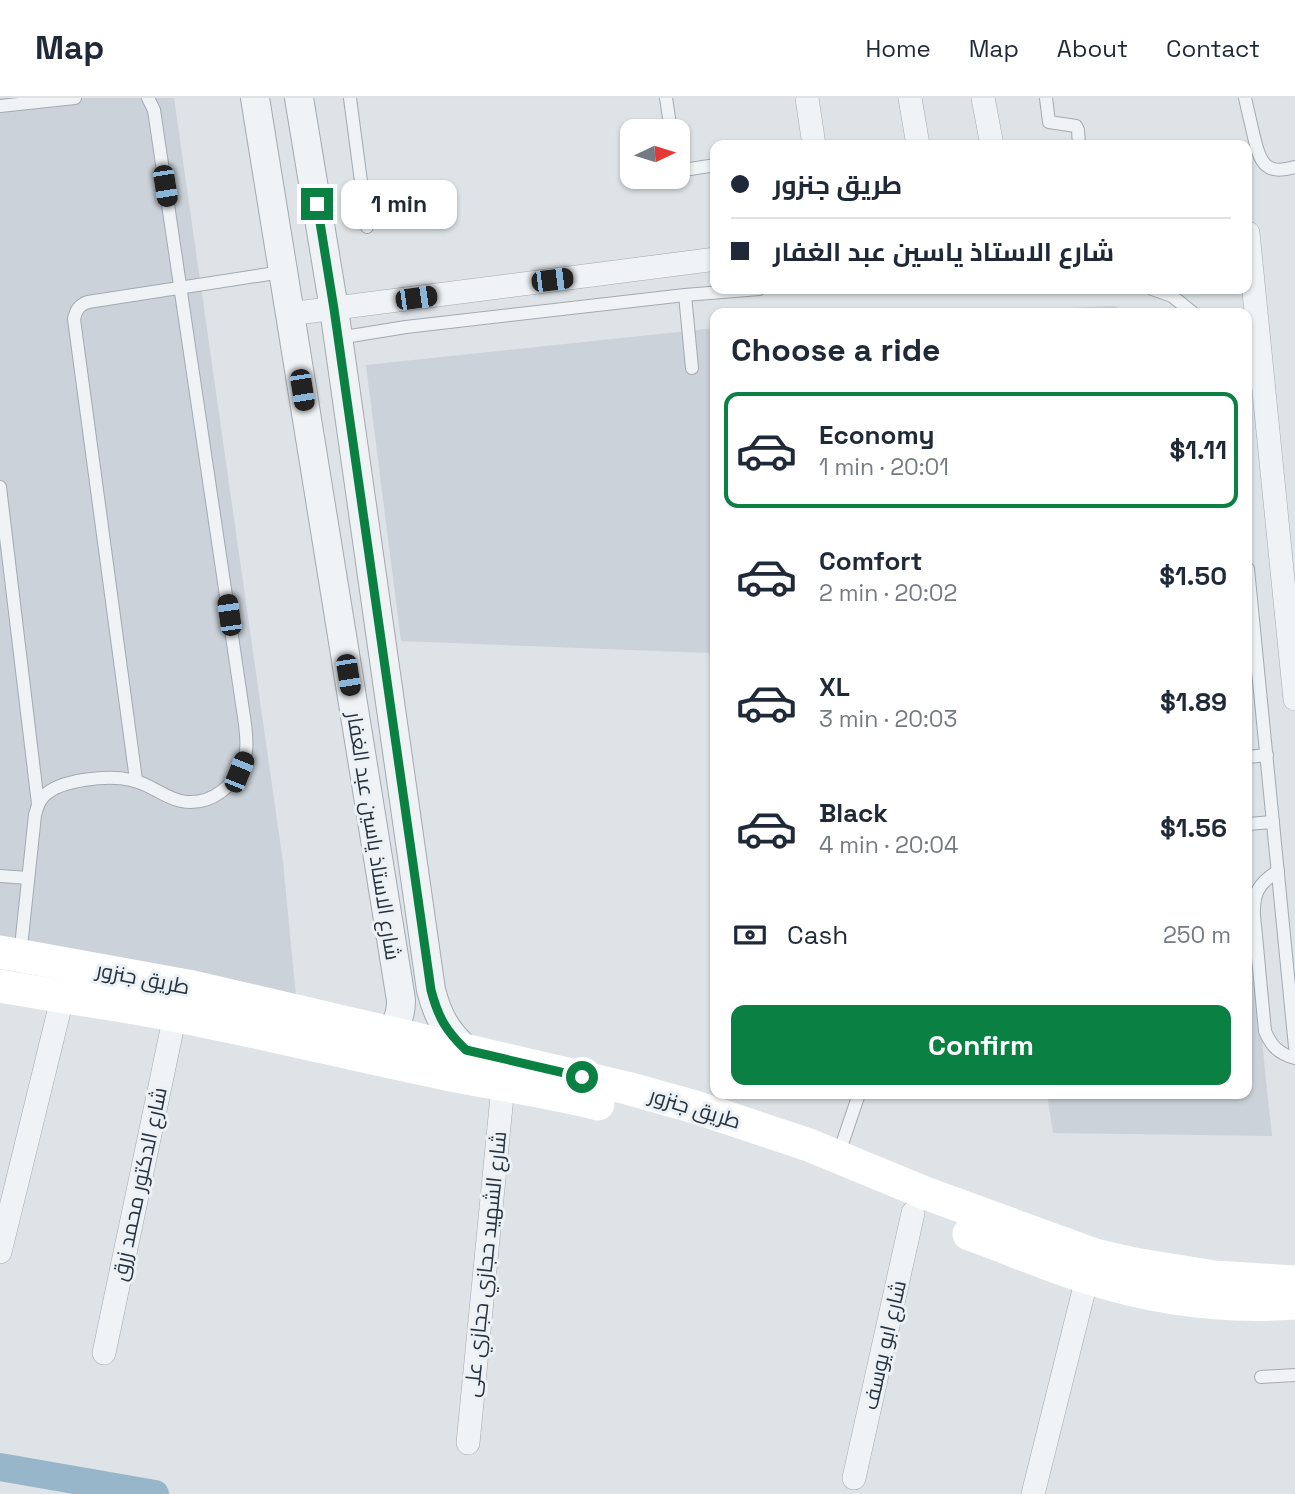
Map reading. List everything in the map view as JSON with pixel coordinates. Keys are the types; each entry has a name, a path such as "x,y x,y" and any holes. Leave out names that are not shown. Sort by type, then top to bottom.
{"main road":[{"name":"طريق جنزور","path":"10,954 193,987 628,1088 762,1128 925,1193 1095,1255 1214,1277 1295,1282"},
{"name":"طريق جنزور","path":"0,986 63,995 286,1037 388,1062 573,1098 643,1115 780,1158 914,1213 1087,1278 1184,1299 1250,1304 1295,1303"}],"street":[{"name":"شارع الاستاذ ياسين عبد الغفار","path":"255,98 401,1000 400,1015 389,1032"},
{"name":"شارع الاستاذ ياسين عبد الغفار","path":"299,98 334,309 431,990 443,1024 466,1050"},
{"path":"807,98 813,140"},
{"path":"910,98 917,140"},
{"path":"983,98 991,140"},
{"path":"289,314 710,260"},
{"path":"1252,273 1295,699"},
{"path":"330,567 370,560"},
{"path":"0,1252 63,995"},
{"name":"شارع الدكتور محمد زرق","path":"104,1353 174,1015"},
{"name":"شارع الشهيد حجازي حجازي على","path":"468,1443 503,1086"},
{"name":"شارع ابو يوسف","path":"854,1478 914,1213"},
{"path":"1033,1494 1087,1278"}],"lane":[{"path":"0,106 75,98"},
{"path":"10,954 29,878 35,816 44,795 66,785 119,777 136,780 182,801 199,801 215,796 229,786 245,757 247,740 181,289 154,110 148,98"},
{"path":"350,98 367,227"},
{"path":"666,98 669,119"},
{"path":"1046,98 1049,122 1076,126 1079,140"},
{"path":"1245,98 1261,161 1268,168 1278,171 1295,167"},
{"path":"690,169 710,166"},
{"path":"136,780 74,319 76,311 81,304 88,302 282,272"},
{"path":"338,338 406,327 710,293"},
{"path":"1166,294 1187,308"},
{"path":"685,295 692,368"},
{"path":"0,487 38,804"},
{"path":"1252,608 1295,1047"},
{"path":"1252,757 1267,755"},
{"path":"1252,824 1273,822"},
{"path":"1278,871 1266,878 1258,889 1253,902 1254,915 1265,1031 1276,1050 1295,1058"},
{"path":"0,876 29,878"},
{"path":"838,1157 857,1099"},
{"path":"1261,1377 1295,1375"}],"shaded area":[{"path":"0,98 174,98 283,862 298,1018 0,968"},
{"path":"1114,306 1120,308 1067,308"},
{"path":"710,329 710,658 709,653 401,641 366,365"},
{"path":"1252,946 1272,1136 1053,1133 1048,1099 1252,1099"}],"waterway":[{"path":"0,1467 155,1494"}],"route":[{"path":"317,204 431,990 436,1007 443,1024 466,1050 582,1077"}]}
